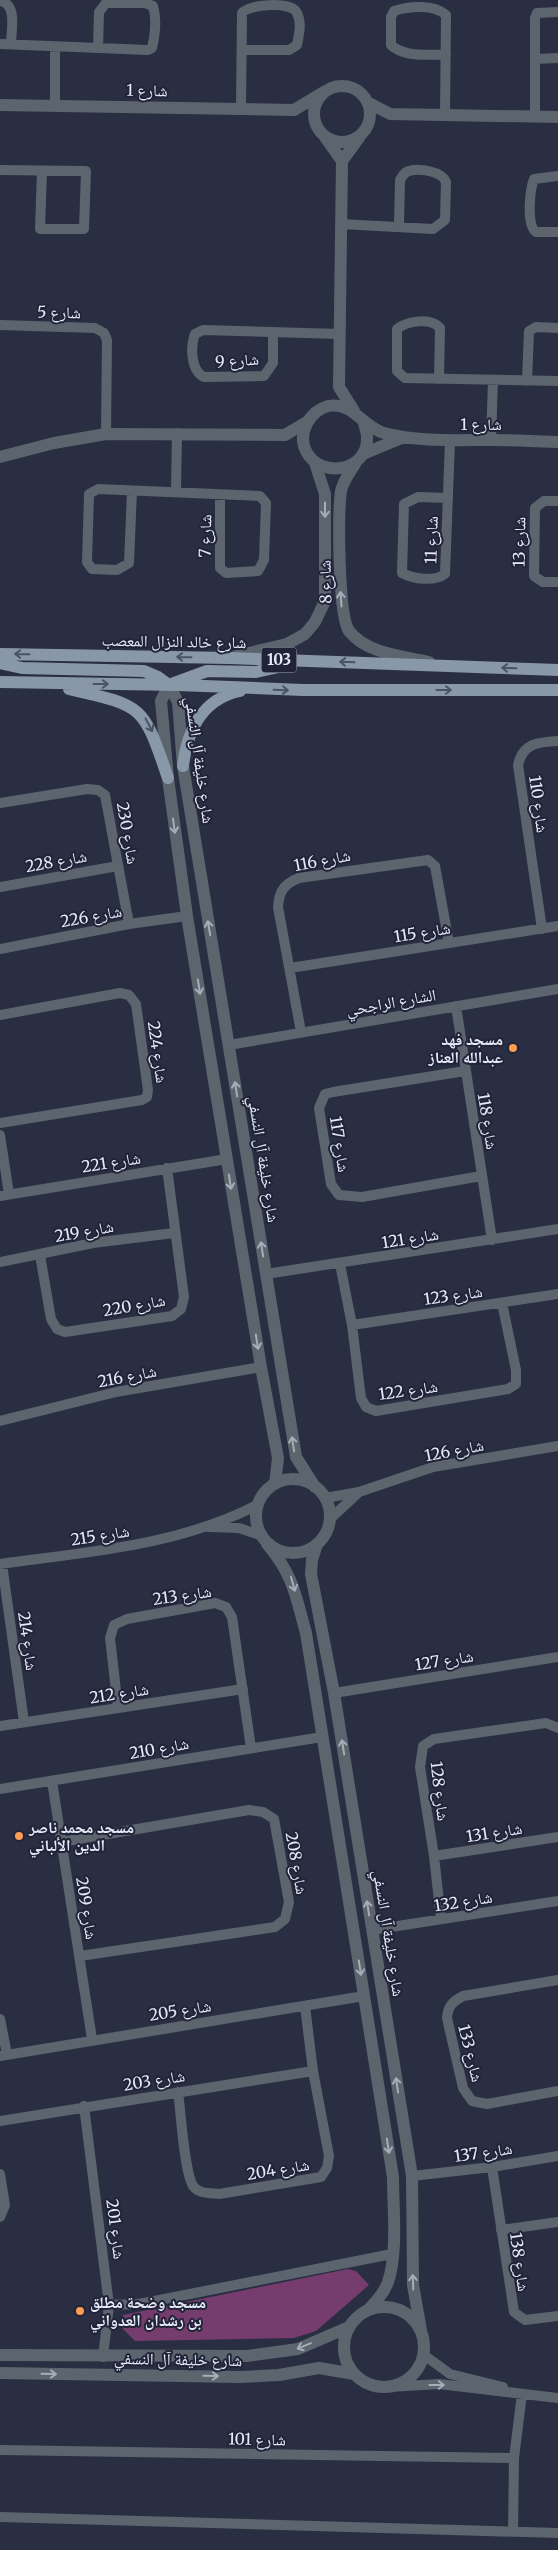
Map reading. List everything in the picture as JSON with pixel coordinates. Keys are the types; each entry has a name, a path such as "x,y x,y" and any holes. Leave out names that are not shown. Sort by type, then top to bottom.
{"main road":[{"name":"شارع خالد النزال المعصب","path":"0,654 230,658 558,670"},
{"path":"0,663 22,668 144,671 158,676 169,685 207,671 256,672 307,661"},
{"name":"103","path":"0,682 250,688 558,690"},
{"path":"42,683 113,699 131,706 145,718 153,733 168,778"},
{"path":"183,766 190,733 199,716 213,702 231,693 250,688"}],"street":[{"path":"0,1 9,6 12,12 5,44 55,46 98,48 148,50 152,48 155,14 153,6 144,3 106,3 99,12 98,48"},
{"path":"241,108 242,13 246,8 285,6 293,8 297,14 300,33 296,45 289,50 242,50"},
{"path":"445,115 446,55 446,15 435,8 394,11 391,17 391,46 403,54 446,55"},
{"path":"535,115 535,18 537,13 558,12"},
{"path":"55,46 55,104"},
{"path":"536,59 558,58"},
{"path":"359,138 345,143 331,140 294,110 337,86 352,87 365,96 369,103 371,111 368,127"},
{"path":"324,92 314,108 321,132 342,161"},
{"path":"369,103 390,114 535,115 558,117"},
{"name":"شارع 1","path":"0,106 55,104 294,110"},
{"path":"285,435 306,450 315,462 328,469 343,469 359,458 368,438 364,423 339,387 338,334 342,161 368,127 390,114"},
{"path":"0,170 86,171 84,230 40,229 42,171"},
{"path":"341,224 399,225 433,229 445,220 446,182 444,176 438,173 408,171 403,174 400,180 399,225"},
{"path":"558,176 542,176 534,179 531,186 530,224 536,232 558,232"},
{"path":"439,379 440,328 432,322 406,323 397,329 396,371 405,378 439,379 493,380 527,381 558,381"},
{"name":"شارع 5","path":"0,325 95,328 104,333 107,340 106,434"},
{"path":"527,381 529,331 536,327 558,328"},
{"name":"شارع 9","path":"273,333 273,363 264,376 204,377 194,369 193,340 195,334 203,330 338,334"},
{"path":"491,440 493,380"},
{"path":"0,458 54,443 106,434 285,435 307,422 339,387"},
{"path":"316,411 329,406 343,406 355,412"},
{"path":"306,450 303,436 307,422"},
{"name":"شارع 1","path":"364,423 382,432 405,437 450,441 558,442"},
{"path":"176,491 177,433"},
{"name":"شارع 1","path":"359,458 405,437"},
{"name":"شارع 11","path":"448,498 418,497 404,504 402,573 411,578 437,578 445,574 448,498 450,441"},
{"name":"شارع 8","path":"359,458 341,490 340,600 343,619 350,631 372,649 444,665"},
{"name":"شارع 8","path":"230,658 287,644 305,634 315,622 325,602 325,494 315,462"},
{"name":"شارع 7","path":"132,491 129,563 116,570 92,569 87,562 89,494 98,489 260,496 266,502 264,560 258,571 226,572 220,568 220,495"},
{"name":"شارع 13","path":"558,501 544,501 535,508 534,576 543,582 558,582"},
{"name":"شارع خليفة آل النسفي","path":"169,685 178,702 183,766 296,1458 315,1487"},
{"name":"شارع خليفة آل النسفي","path":"169,685 161,701 168,778 187,916 226,1158 278,1458 275,1484"},
{"name":"شارع 110","path":"542,929 518,765 525,748 534,743 558,741"},
{"name":"شارع 230","path":"0,803 98,790 105,795 129,924"},
{"name":"شارع 116","path":"301,1032 278,907 279,896 288,882 299,878 428,860 436,866 449,943"},
{"name":"شارع 228","path":"0,887 118,866"},
{"name":"شارع 226","path":"0,950 129,924 187,916"},
{"name":"شارع 115","path":"290,968 558,926"},
{"name":"الشارع الراجحي","path":"229,1045 558,989"},
{"name":"شارع 224","path":"0,1015 120,993 129,996 136,1004 148,1090 147,1097 142,1100 0,1123"},
{"name":"شارع 118","path":"456,1006 492,1240"},
{"name":"شارع 117","path":"465,1071 325,1094 319,1108 331,1184 339,1195 362,1198 481,1176"},
{"path":"0,1135 5,1195"},
{"name":"شارع 221","path":"5,1195 226,1158"},
{"name":"شارع 220","path":"40,1255 51,1319 57,1329 66,1332 172,1316 181,1309 184,1297 174,1233 167,1168"},
{"name":"شارع 121","path":"266,1274 340,1264 558,1228"},
{"name":"شارع 219","path":"0,1262 93,1244 174,1233"},
{"name":"شارع 122","path":"340,1264 352,1325 361,1398 366,1407 376,1411 508,1389 516,1384 516,1370 502,1303"},
{"name":"شارع 123","path":"352,1325 558,1294"},
{"name":"شارع 216","path":"0,1420 116,1392 261,1368"},
{"name":"شارع 126","path":"325,1498 358,1492 433,1467 558,1446"},
{"path":"264,1539 279,1551 292,1554 305,1551 317,1544 326,1533 330,1519 325,1498 315,1487 295,1479 275,1484 264,1492 257,1505 255,1520 264,1539 283,1563 291,1578 306,1633 393,2176 392,2254 388,2283 381,2295 368,2310 357,2317 349,2327 344,2339 344,2352 347,2364 354,2374 364,2382 376,2387 439,2384 558,2398"},
{"name":"شارع 126","path":"330,1519 358,1492"},
{"name":"شارع 215","path":"1,1564 163,1539 239,1514 257,1505"},
{"name":"شارع 215","path":"203,1527 239,1528 264,1539"},
{"name":"شارع خليفة آل النسفي","path":"317,1544 312,1560 311,1574 334,1693 412,2176 413,2286 421,2330"},
{"name":"شارع 214","path":"1,1564 24,1722"},
{"name":"شارع 213","path":"118,1708 110,1638 114,1626 127,1619 215,1603 226,1607 232,1617 251,1748"},
{"name":"شارع 127","path":"334,1693 558,1656"},
{"name":"شارع 212","path":"0,1726 243,1689"},
{"name":"شارع 128","path":"441,1919 434,1856 420,1767 423,1746 434,1739 546,1723 558,1728"},
{"name":"شارع 210","path":"0,1789 322,1737"},
{"name":"شارع 209","path":"52,1781 92,2039"},
{"name":"شارع 208","path":"61,1842 248,1810 263,1812 274,1819 289,1902 285,1919 275,1927 80,1956"},
{"path":"338,1831 350,1827 356,1829"},
{"name":"شارع 131","path":"434,1856 558,1837"},
{"name":"شارع 132","path":"372,1930 558,1901"},
{"name":"شارع 133","path":"558,1980 463,1996 453,2001 448,2009 447,2018 463,2088 472,2101 487,2104 558,2091"},
{"name":"شارع 205","path":"3,2055 364,1996"},
{"name":"شارع 204","path":"178,2092 189,2173 194,2186 203,2193 219,2194 321,2177 327,2168 329,2156 313,2071 304,2006"},
{"path":"0,2019 3,2055"},
{"name":"شارع 203","path":"0,2121 84,2106 313,2071"},
{"name":"شارع 201","path":"84,2106 109,2305 103,2357"},
{"path":"383,2118 391,2123 396,2122 402,2115"},
{"name":"شارع 137","path":"412,2176 492,2167 558,2156"},
{"name":"شارع 138","path":"492,2167 514,2312 525,2320 558,2316"},
{"path":"0,2174 5,2205 0,2216"},
{"path":"501,2230 558,2222"},
{"path":"109,2305 139,2304 392,2254"},
{"path":"368,2310 386,2307 404,2312 414,2320 421,2330 424,2342 424,2355 417,2370 405,2382 389,2387"},
{"name":"شارع خليفة آل النسفي","path":"0,2355 103,2357 247,2356 298,2349 349,2327"},
{"path":"424,2355 450,2374 492,2383 522,2394"},
{"name":"شارع خليفة آل النسفي","path":"0,2373 240,2377 279,2375 319,2368 354,2374"},
{"path":"513,2532 514,2458 522,2394"},
{"name":"شارع 101","path":"0,2450 514,2458"},
{"path":"0,2517 558,2533"}],"shaded area":[{"path":"348,2269 356,2271 369,2285 316,2331 294,2338 135,2341 123,2329 123,2315"}],"place":[{"name":"مسجد فهد عبدالله العناز","path":"513,1048"},
{"name":"مسجد محمد ناصر الدين الألباني","path":"19,1836"},
{"name":"مسجد وضحة مطلق بن رشدان العدواني","path":"80,2311"}]}
